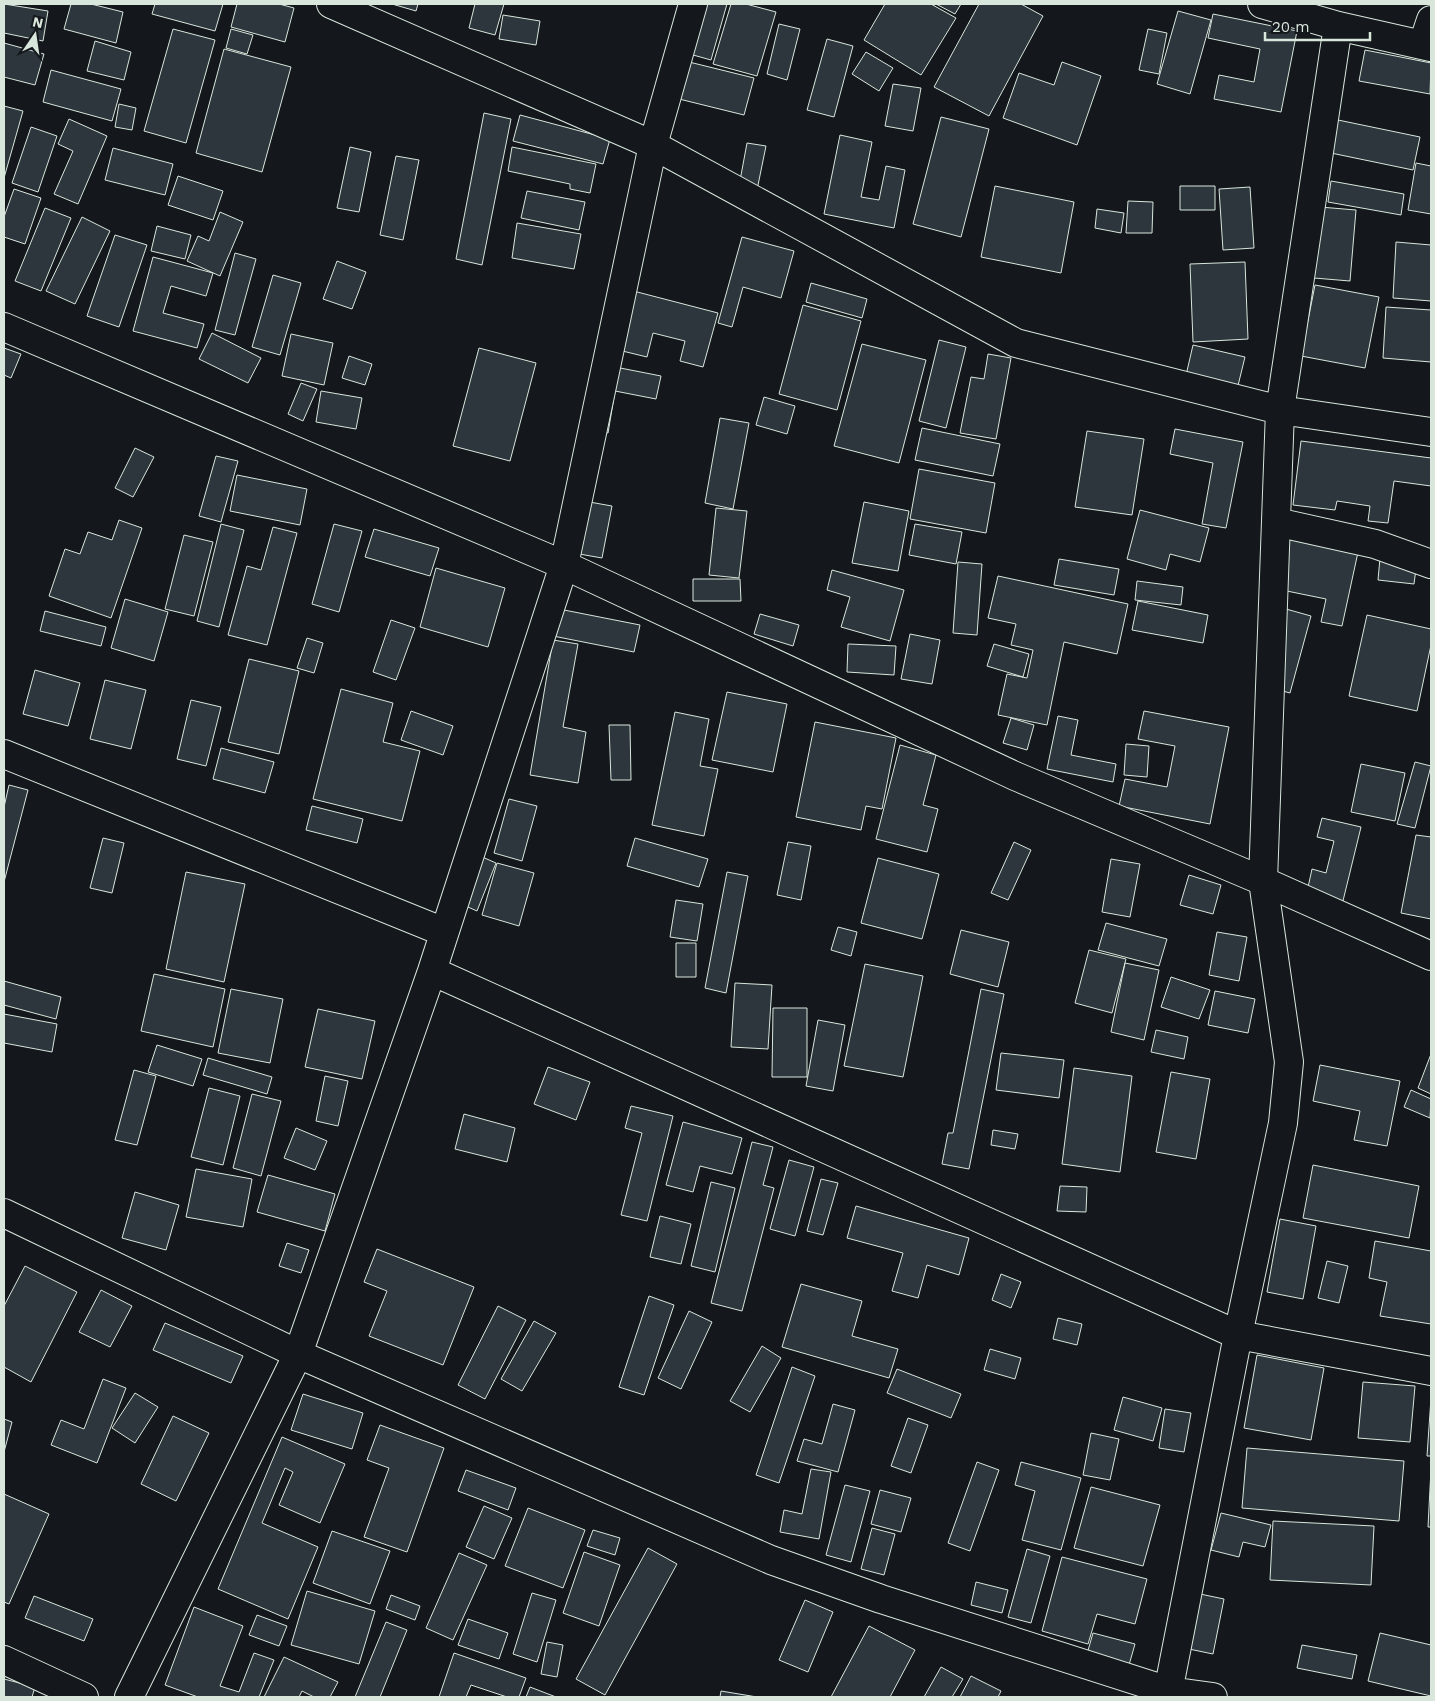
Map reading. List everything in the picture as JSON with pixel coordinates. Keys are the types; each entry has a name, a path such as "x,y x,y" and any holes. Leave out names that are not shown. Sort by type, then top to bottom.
{"street":[{"path":"331,4 653,145 1016,343 1280,410 1431,432"},
{"path":"129,1697 298,1354 432,971 564,565 653,145 693,4"},
{"path":"1262,4 1338,26 1428,37"},
{"path":"1168,1694 1238,1335 1283,1123 1289,1062 1263,881 1280,410 1338,26"},
{"path":"4,327 564,565 1016,776 1263,881 1431,956"},
{"path":"1276,522 1376,544 1431,564"},
{"path":"4,754 444,932"},
{"path":"432,971 1238,1335 1431,1370"},
{"path":"4,1213 298,1354 771,1560 881,1599 1168,1694 1212,1697"},
{"path":"4,1660 84,1697"}],"building":[{"path":"4,4 48,11 43,41 4,33"},
{"path":"71,4 91,4 123,12 116,43 64,29"},
{"path":"155,4 223,4 215,31 152,14"},
{"path":"237,4 279,4 294,8 285,42 231,27"},
{"path":"392,4 418,4 416,11"},
{"path":"475,4 504,4 495,35 469,28"},
{"path":"700,4 727,4 711,60 686,53"},
{"path":"731,4 746,4 776,12 757,76 713,64"},
{"path":"885,4 931,4 956,18 921,75 864,40"},
{"path":"936,4 961,4 955,14"},
{"path":"979,4 1021,4 1043,16 989,116 934,87"},
{"path":"1178,11 1211,20 1190,94 1157,84"},
{"path":"1213,14 1297,31 1281,112 1214,99 1219,75 1254,82 1260,49 1208,38"},
{"path":"503,15 540,21 536,45 499,39"},
{"path":"779,24 800,29 787,80 767,74"},
{"path":"173,29 215,40 186,143 144,131"},
{"path":"231,29 253,35 247,54 226,48"},
{"path":"1148,29 1167,33 1159,74 1139,70"},
{"path":"827,39 853,46 834,117 807,110"},
{"path":"95,41 131,52 124,80 87,71"},
{"path":"4,43 44,54 35,85 4,77"},
{"path":"224,49 291,67 262,172 196,153"},
{"path":"1365,50 1431,63 1430,94 1359,81"},
{"path":"866,52 893,68 879,91 852,74"},
{"path":"685,61 754,78 744,115 675,98"},
{"path":"1062,62 1101,76 1077,145 1003,118 1019,73 1054,85"},
{"path":"51,70 121,89 112,121 43,102"},
{"path":"893,84 921,88 913,131 885,126"},
{"path":"119,104 136,108 132,130 115,127"},
{"path":"4,106 23,111 4,178"},
{"path":"484,113 511,119 482,265 456,259"},
{"path":"520,115 610,139 603,164 513,141"},
{"path":"941,117 989,129 961,237 913,224"},
{"path":"69,119 107,136 78,204 54,194 73,151 58,144"},
{"path":"1338,120 1420,137 1413,170 1331,153"},
{"path":"31,127 57,136 38,192 12,183"},
{"path":"840,135 872,142 861,197 879,200 886,166 905,170 894,228 824,214"},
{"path":"747,143 766,146 757,190 739,186"},
{"path":"350,147 371,152 359,212 337,208"},
{"path":"512,147 596,164 590,193 570,189 570,184 508,171"},
{"path":"113,148 173,164 165,195 105,180"},
{"path":"396,156 419,160 403,240 380,235"},
{"path":"1416,163 1431,166 1431,214 1408,210"},
{"path":"178,176 223,191 213,220 168,205"},
{"path":"1331,181 1404,194 1401,215 1328,202"},
{"path":"995,186 1074,202 1061,273 981,257"},
{"path":"1180,186 1215,186 1215,210 1180,210"},
{"path":"1250,187 1254,248 1223,250 1219,189"},
{"path":"14,189 41,198 25,244 4,237 4,217"},
{"path":"527,191 585,202 579,230 521,218"},
{"path":"1128,201 1153,202 1152,233 1126,233"},
{"path":"1320,207 1356,210 1350,281 1314,278"},
{"path":"45,208 71,218 41,291 15,281"},
{"path":"1097,209 1124,213 1121,233 1095,228"},
{"path":"220,212 243,222 220,276 187,261 198,236 209,241"},
{"path":"82,217 110,231 75,304 46,291"},
{"path":"517,223 581,234 574,269 512,258"},
{"path":"157,226 191,235 185,259 151,251"},
{"path":"115,235 147,245 119,327 87,316"},
{"path":"742,237 794,251 781,298 743,287 732,327 718,323"},
{"path":"1396,242 1431,245 1431,301 1393,298"},
{"path":"235,253 256,259 235,335 215,330"},
{"path":"153,257 213,273 206,296 171,286 163,313 204,324 197,348 133,331"},
{"path":"337,261 366,272 352,309 323,299"},
{"path":"1245,262 1248,339 1193,342 1190,264"},
{"path":"273,275 301,283 280,355 252,347"},
{"path":"811,283 867,299 862,318 806,302"},
{"path":"1315,285 1379,297 1365,368 1301,356"},
{"path":"618,287 718,313 703,367 680,361 685,341 653,333 647,357 602,346"},
{"path":"803,305 861,321 837,410 779,394"},
{"path":"1386,307 1431,310 1431,362 1383,358"},
{"path":"212,333 261,358 248,383 199,359"},
{"path":"291,334 333,343 324,385 282,376"},
{"path":"939,340 966,347 946,428 919,421"},
{"path":"862,344 926,360 899,463 834,446"},
{"path":"1193,345 1245,357 1232,410 1181,397"},
{"path":"4,348 21,354 11,378 4,375"},
{"path":"479,348 536,363 510,461 453,446"},
{"path":"988,354 1011,358 996,439 960,433 971,377 984,379"},
{"path":"349,356 372,364 365,385 342,378"},
{"path":"600,364 661,376 656,399 615,391 608,433 588,429"},
{"path":"301,383 317,389 303,421 288,414"},
{"path":"321,391 362,398 356,429 316,422"},
{"path":"764,397 795,406 787,434 756,425"},
{"path":"720,418 749,423 733,509 705,503"},
{"path":"922,428 1000,444 993,476 915,460"},
{"path":"1175,429 1243,442 1226,528 1202,524 1213,463 1170,454"},
{"path":"1087,431 1144,439 1132,515 1075,507"},
{"path":"1301,441 1431,458 1431,486 1394,481 1388,523 1368,521 1370,506 1337,501 1335,510 1293,505"},
{"path":"135,448 154,457 133,497 115,488"},
{"path":"216,456 238,461 221,522 199,516"},
{"path":"919,469 995,483 986,533 910,519"},
{"path":"237,475 307,489 300,525 230,511"},
{"path":"578,500 612,506 602,558 568,552"},
{"path":"864,502 909,511 898,571 852,563"},
{"path":"716,508 747,511 739,578 709,575"},
{"path":"1140,510 1209,528 1200,562 1170,554 1166,570 1127,559"},
{"path":"119,520 142,528 111,618 49,596 65,549 80,554 88,532 112,540"},
{"path":"221,524 244,530 219,627 197,621"},
{"path":"334,524 362,531 339,612 312,604"},
{"path":"915,524 962,532 956,564 909,555"},
{"path":"273,527 297,533 267,645 228,635 247,566 261,570"},
{"path":"374,529 439,548 430,576 365,557"},
{"path":"1290,529 1360,543 1342,626 1321,622 1326,599 1277,589"},
{"path":"184,535 213,542 194,616 165,609"},
{"path":"1380,558 1417,561 1414,584 1378,580"},
{"path":"1059,559 1119,569 1114,595 1054,585"},
{"path":"958,562 982,564 977,635 953,633"},
{"path":"436,568 505,588 488,647 420,627"},
{"path":"832,570 904,590 890,641 841,627 850,597 827,590"},
{"path":"998,576 1128,604 1117,654 1064,642 1047,725 998,715 1007,674 1027,678 1033,650 1011,645 1016,624 988,618"},
{"path":"693,579 740,579 741,601 693,601"},
{"path":"1137,581 1183,587 1181,605 1135,600"},
{"path":"125,599 168,612 154,661 111,648"},
{"path":"1138,601 1208,615 1203,643 1132,630"},
{"path":"559,609 640,625 634,652 553,636"},
{"path":"1286,609 1311,616 1290,693 1264,686"},
{"path":"45,611 106,627 101,646 40,631"},
{"path":"760,614 799,625 793,646 754,634"},
{"path":"1367,615 1431,629 1431,645 1417,711 1349,696"},
{"path":"391,620 415,628 396,680 373,672"},
{"path":"910,634 940,640 932,684 901,679"},
{"path":"307,638 323,643 314,673 297,668"},
{"path":"553,640 578,644 563,727 586,732 578,783 530,775"},
{"path":"848,644 896,646 894,675 847,672"},
{"path":"994,644 1029,654 1023,677 987,666"},
{"path":"249,659 299,671 279,754 228,742"},
{"path":"35,670 80,683 68,726 23,714"},
{"path":"105,680 146,690 131,749 90,739"},
{"path":"341,689 393,703 383,742 420,751 402,821 313,799"},
{"path":"727,692 787,704 773,772 712,760"},
{"path":"191,700 221,707 206,766 177,759"},
{"path":"411,711 453,726 443,755 401,740"},
{"path":"1144,711 1229,727 1210,824 1119,806 1125,779 1167,787 1175,746 1138,739"},
{"path":"675,712 709,719 700,766 718,769 704,836 652,825"},
{"path":"1058,716 1078,720 1071,755 1116,764 1113,782 1047,769"},
{"path":"1011,718 1034,725 1027,750 1003,743"},
{"path":"815,722 896,738 882,809 866,806 861,830 796,817"},
{"path":"609,725 630,725 631,780 611,780"},
{"path":"1126,744 1149,746 1147,777 1124,775"},
{"path":"900,745 936,755 923,805 938,809 927,852 876,839"},
{"path":"221,748 274,762 265,793 213,779"},
{"path":"1415,762 1431,766 1415,828 1397,824"},
{"path":"1361,764 1405,773 1395,821 1351,812"},
{"path":"9,785 28,790 4,882 4,807"},
{"path":"509,799 537,806 522,861 494,853"},
{"path":"312,806 363,819 357,843 306,830"},
{"path":"1322,818 1361,827 1341,909 1305,901 1312,869 1326,873 1334,841 1317,837"},
{"path":"1416,835 1431,837 1431,919 1401,913"},
{"path":"103,838 124,843 112,893 90,888"},
{"path":"635,838 708,859 699,887 627,866"},
{"path":"788,842 811,846 801,900 777,895"},
{"path":"1014,842 1031,850 1008,900 991,893"},
{"path":"480,856 496,863 477,911 461,904"},
{"path":"878,858 939,874 922,939 861,923"},
{"path":"1111,859 1140,864 1130,917 1102,912"},
{"path":"497,863 534,873 519,926 482,915"},
{"path":"186,872 245,884 224,982 166,969"},
{"path":"727,872 748,876 726,993 705,988"},
{"path":"1189,875 1221,885 1213,914 1180,905"},
{"path":"676,900 703,904 697,941 670,937"},
{"path":"1106,923 1167,939 1159,966 1098,950"},
{"path":"838,927 857,932 851,956 831,950"},
{"path":"961,930 1009,942 998,987 950,974"},
{"path":"1217,932 1247,937 1239,981 1209,975"},
{"path":"676,943 696,943 696,977 676,977"},
{"path":"1089,950 1126,959 1112,1013 1075,1003"},
{"path":"1125,963 1159,970 1144,1040 1111,1032"},
{"path":"865,964 923,976 903,1077 844,1066"},
{"path":"154,974 225,989 213,1047 141,1031"},
{"path":"1171,977 1210,990 1199,1019 1161,1007"},
{"path":"4,981 61,997 56,1019 4,1005"},
{"path":"735,983 772,985 768,1049 731,1047"},
{"path":"231,989 283,999 270,1063 218,1053"},
{"path":"981,989 1004,994 969,1169 942,1164 948,1133 953,1133"},
{"path":"1215,991 1255,999 1248,1033 1208,1025"},
{"path":"773,1008 807,1008 807,1077 772,1077"},
{"path":"318,1009 375,1021 362,1079 305,1067"},
{"path":"4,1014 57,1024 52,1052 4,1043"},
{"path":"818,1020 845,1025 833,1091 806,1086"},
{"path":"1156,1030 1188,1037 1184,1059 1151,1052"},
{"path":"157,1045 202,1059 193,1086 148,1072"},
{"path":"1001,1053 1064,1060 1059,1098 996,1090"},
{"path":"1431,1054 1431,1094 1418,1088"},
{"path":"208,1058 272,1077 267,1094 203,1075"},
{"path":"1320,1065 1400,1081 1387,1146 1354,1140 1360,1111 1313,1101"},
{"path":"548,1067 590,1082 576,1120 534,1104"},
{"path":"1074,1068 1132,1076 1120,1172 1062,1164"},
{"path":"134,1070 156,1076 137,1145 115,1140"},
{"path":"1171,1072 1210,1079 1196,1159 1156,1152"},
{"path":"325,1076 348,1081 338,1126 316,1121"},
{"path":"209,1088 240,1096 223,1165 191,1157"},
{"path":"1411,1090 1431,1099 1430,1118 1404,1107"},
{"path":"252,1094 281,1101 261,1176 233,1168"},
{"path":"631,1106 673,1116 647,1221 621,1215 642,1133 625,1128"},
{"path":"464,1114 515,1128 507,1162 455,1149"},
{"path":"683,1122 742,1138 732,1174 700,1166 693,1192 666,1185"},
{"path":"296,1128 327,1141 315,1170 284,1158"},
{"path":"993,1130 1018,1134 1015,1149 991,1145"},
{"path":"752,1142 773,1147 763,1185 774,1188 742,1311 711,1303"},
{"path":"789,1160 814,1167 795,1236 770,1229"},
{"path":"1313,1165 1419,1186 1409,1238 1303,1218"},
{"path":"196,1169 252,1179 243,1227 186,1217"},
{"path":"268,1175 335,1194 325,1231 257,1212"},
{"path":"821,1179 838,1183 823,1235 807,1231"},
{"path":"711,1182 735,1188 715,1272 691,1266"},
{"path":"1060,1186 1087,1187 1086,1212 1057,1211"},
{"path":"135,1192 179,1205 166,1250 122,1238"},
{"path":"856,1206 969,1238 959,1275 927,1265 918,1298 892,1291 903,1253 847,1238"},
{"path":"660,1216 691,1224 681,1264 650,1257"},
{"path":"1280,1219 1316,1226 1303,1299 1267,1292"},
{"path":"1375,1241 1431,1251 1431,1324 1380,1316 1387,1282 1369,1278"},
{"path":"287,1243 309,1250 301,1273 279,1266"},
{"path":"377,1249 474,1287 443,1365 369,1336 387,1291 364,1282"},
{"path":"1327,1261 1348,1266 1339,1303 1318,1298"},
{"path":"25,1266 77,1292 31,1382 4,1367 4,1306"},
{"path":"1001,1274 1021,1282 1011,1308 992,1300"},
{"path":"801,1284 862,1301 852,1336 898,1349 889,1378 782,1347"},
{"path":"101,1290 132,1306 110,1347 79,1332"},
{"path":"649,1296 674,1305 644,1395 619,1387"},
{"path":"498,1306 526,1320 485,1399 458,1385"},
{"path":"689,1311 712,1322 681,1389 658,1378"},
{"path":"1058,1318 1082,1324 1077,1345 1053,1339"},
{"path":"534,1321 556,1333 522,1391 501,1379"},
{"path":"165,1323 243,1356 231,1383 153,1350"},
{"path":"762,1346 781,1358 750,1412 730,1401"},
{"path":"990,1349 1021,1358 1015,1379 984,1370"},
{"path":"1257,1355 1324,1368 1311,1440 1244,1428"},
{"path":"792,1367 815,1376 779,1483 756,1475"},
{"path":"897,1369 961,1394 951,1418 887,1393"},
{"path":"103,1379 126,1388 97,1463 51,1445 61,1420 84,1429"},
{"path":"1363,1382 1415,1386 1410,1442 1358,1438"},
{"path":"135,1393 158,1407 135,1443 112,1428"},
{"path":"303,1394 363,1413 352,1449 291,1430"},
{"path":"1123,1397 1162,1408 1153,1441 1114,1430"},
{"path":"1431,1398 1431,1456 1427,1456"},
{"path":"833,1404 855,1410 838,1472 797,1461 804,1439 822,1444"},
{"path":"1165,1409 1191,1413 1184,1452 1159,1448"},
{"path":"173,1416 209,1433 176,1501 141,1484"},
{"path":"908,1418 928,1425 911,1473 891,1466"},
{"path":"4,1419 12,1422 4,1452"},
{"path":"380,1425 444,1448 407,1552 364,1537 389,1468 367,1460"},
{"path":"1091,1433 1119,1439 1110,1480 1083,1475"},
{"path":"282,1437 345,1464 320,1523 279,1505 293,1472 285,1468 262,1523 318,1547 288,1619 218,1589"},
{"path":"1247,1448 1404,1461 1399,1521 1242,1508"},
{"path":"977,1462 999,1470 970,1551 948,1543"},
{"path":"1021,1462 1081,1478 1061,1550 1022,1540 1035,1491 1015,1485"},
{"path":"811,1469 831,1472 819,1539 780,1532 784,1510 802,1514"},
{"path":"1431,1469 1431,1527 1428,1527"},
{"path":"466,1470 516,1488 508,1510 458,1491"},
{"path":"845,1485 870,1491 851,1562 826,1555"},
{"path":"1091,1487 1160,1505 1143,1566 1074,1548"},
{"path":"880,1490 911,1498 901,1532 871,1524"},
{"path":"4,1494 49,1514 9,1604 4,1602"},
{"path":"484,1506 512,1518 494,1559 466,1547"},
{"path":"528,1508 585,1530 563,1588 505,1566"},
{"path":"1221,1513 1271,1525 1265,1547 1243,1542 1239,1557 1211,1550"},
{"path":"1273,1521 1374,1526 1371,1585 1270,1580"},
{"path":"872,1528 895,1534 884,1575 861,1569"},
{"path":"593,1530 620,1538 615,1555 587,1546"},
{"path":"332,1531 390,1551 370,1604 313,1583"},
{"path":"648,1548 677,1564 605,1695 576,1679"},
{"path":"1027,1549 1050,1556 1031,1623 1008,1617"},
{"path":"584,1552 620,1565 599,1626 563,1613"},
{"path":"459,1553 487,1565 453,1640 426,1628"},
{"path":"1062,1557 1147,1579 1135,1624 1097,1614 1088,1644 1042,1631"},
{"path":"976,1582 1008,1590 1002,1613 971,1605"},
{"path":"307,1591 375,1611 359,1664 291,1645"},
{"path":"532,1593 556,1600 537,1662 513,1654"},
{"path":"1200,1594 1224,1599 1213,1654 1189,1649"},
{"path":"391,1595 420,1606 415,1620 386,1609"},
{"path":"34,1596 93,1619 84,1641 25,1618"},
{"path":"805,1600 833,1612 808,1672 779,1660"},
{"path":"194,1607 243,1626 220,1686 239,1692 254,1653 274,1660 259,1697 198,1697 165,1685"},
{"path":"257,1615 287,1626 279,1646 249,1635"},
{"path":"468,1619 508,1633 499,1659 458,1645"},
{"path":"386,1622 407,1630 380,1697 355,1697"},
{"path":"869,1626 915,1650 890,1697 831,1697"},
{"path":"1093,1633 1135,1644 1129,1665 1087,1654"},
{"path":"1380,1633 1431,1645 1431,1696 1368,1681"},
{"path":"547,1642 563,1645 557,1677 541,1674"},
{"path":"1302,1645 1357,1655 1352,1679 1297,1668"},
{"path":"454,1653 526,1678 519,1697 507,1697 471,1685 466,1697 439,1697"},
{"path":"284,1657 338,1682 330,1697 314,1697 302,1691 299,1697 264,1697"},
{"path":"941,1667 963,1679 952,1697 924,1697"},
{"path":"971,1676 1001,1691 998,1697 960,1697"},
{"path":"4,1679 35,1687 32,1697 4,1697"},
{"path":"530,1687 556,1697 526,1697"},
{"path":"721,1691 757,1697 720,1697"}]}
